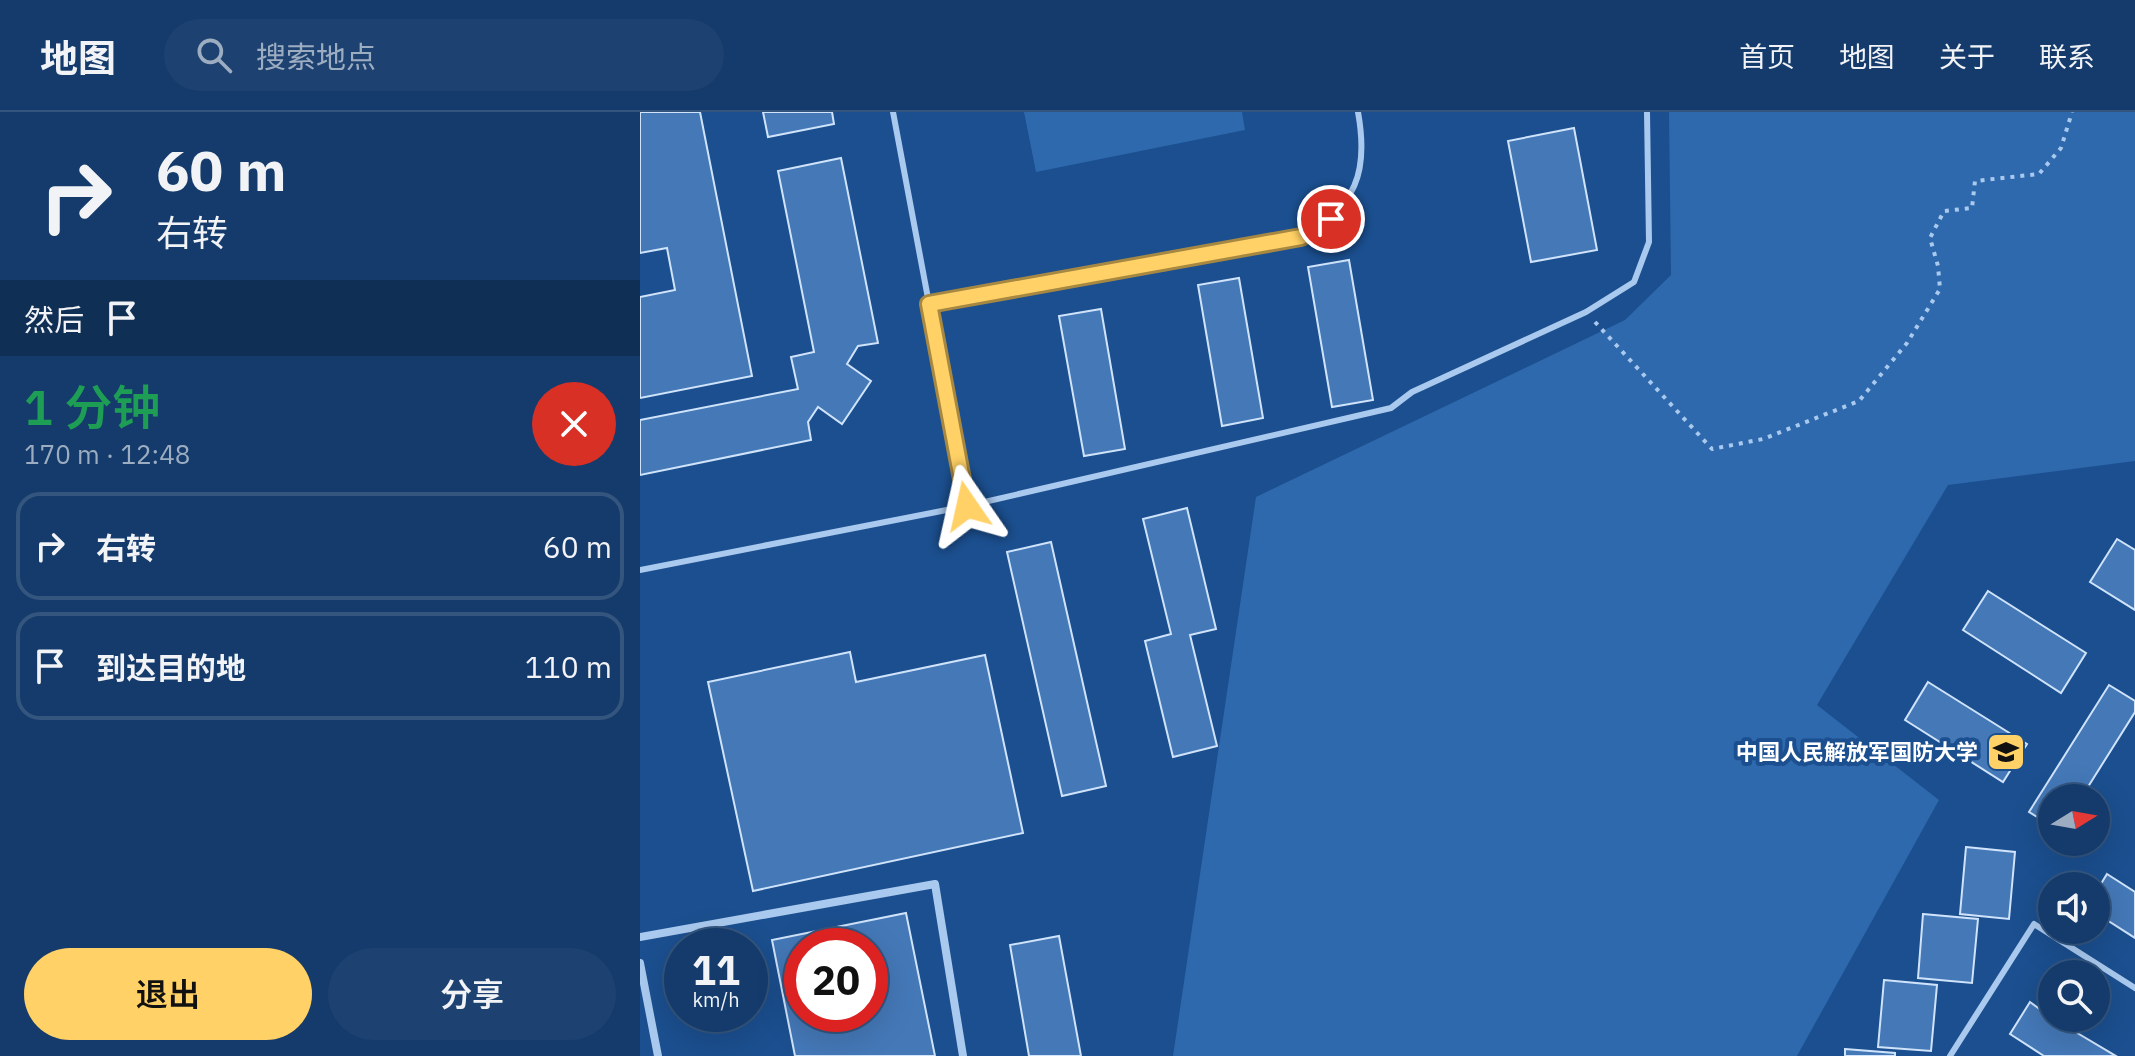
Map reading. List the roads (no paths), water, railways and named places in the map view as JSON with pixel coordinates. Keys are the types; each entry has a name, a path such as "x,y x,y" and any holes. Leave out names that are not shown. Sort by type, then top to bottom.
{"street":[{"path":"640,937 935,884 963,1056"},
{"path":"640,963 658,1056"}],"lane":[{"path":"893,112 967,506"},
{"path":"929,304 1301,237 1331,219 1359,176 1363,140 1358,112"},
{"path":"640,570 967,506 1391,408 1412,392 1586,312 1634,282 1649,242 1647,112"},
{"path":"1950,1056 2034,924 2135,988"}],"place":[{"name":"中国人民解放军国防大学","path":"2006,752"}]}
